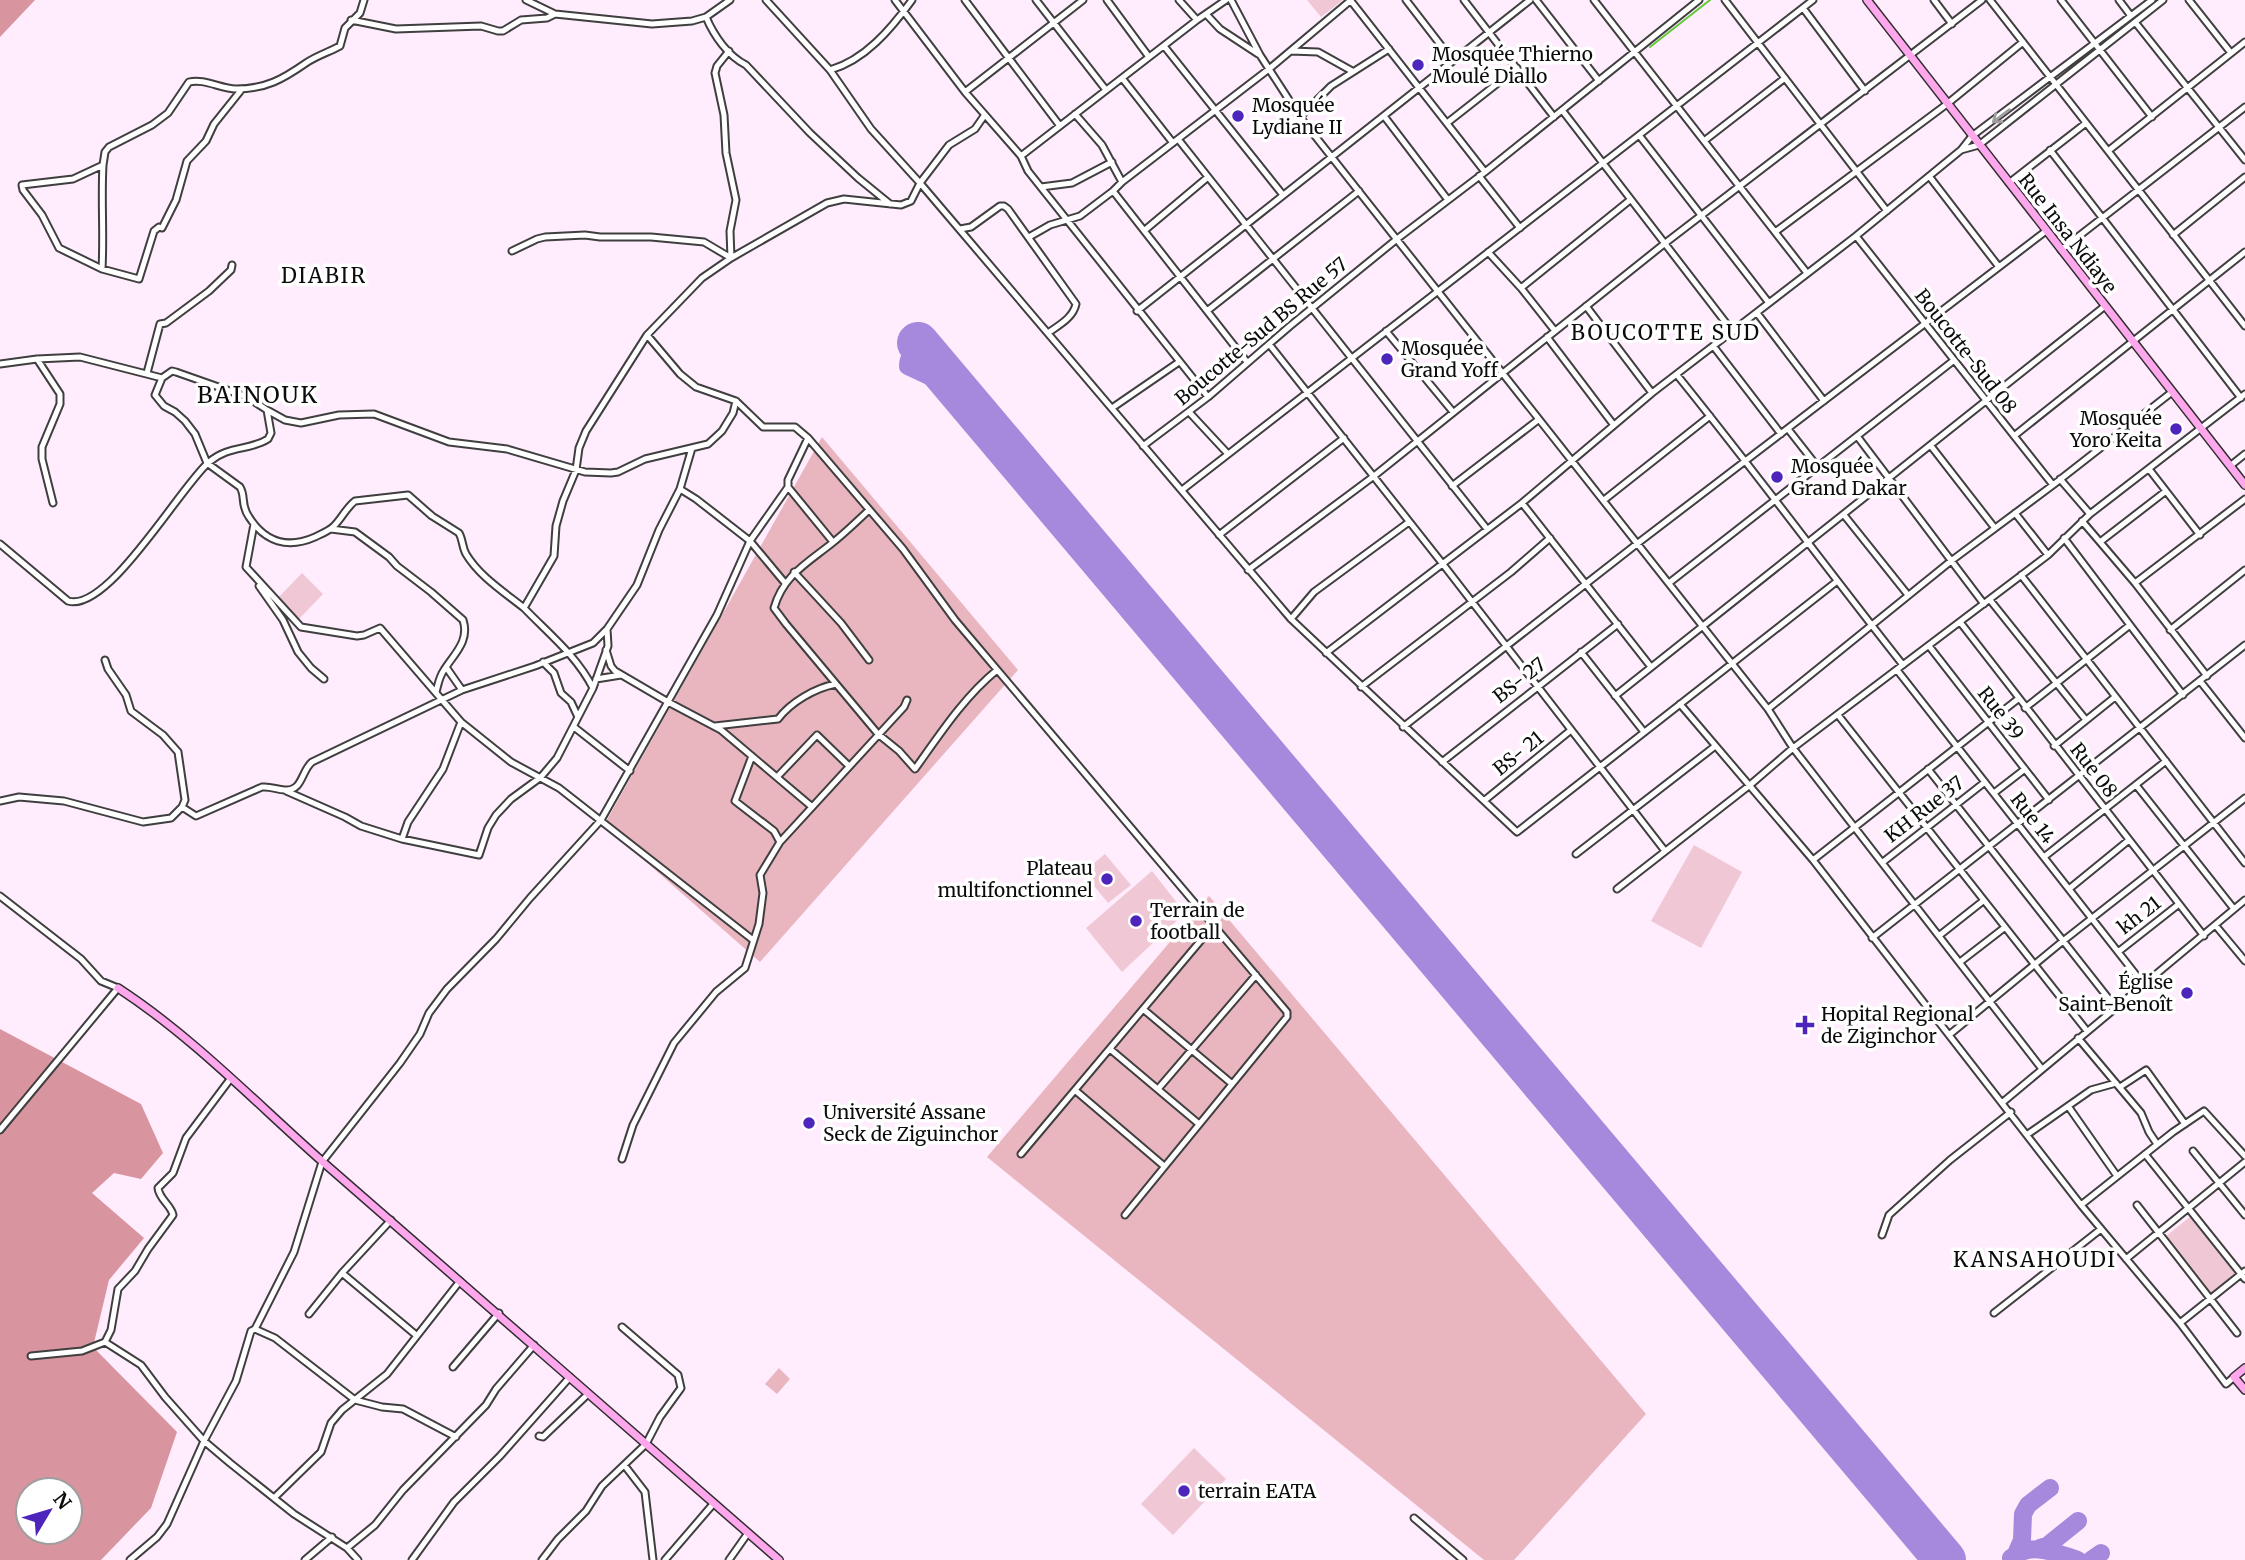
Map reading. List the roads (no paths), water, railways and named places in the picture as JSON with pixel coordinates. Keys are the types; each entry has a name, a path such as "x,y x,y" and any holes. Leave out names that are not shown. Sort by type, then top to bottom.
{"street":[{"path":"102,268 103,165 105,152 109,147 162,118 173,108 189,82 242,89 277,82 290,76 309,61 340,46 345,28 362,9 364,0"},
{"path":"526,0 555,14"},
{"path":"351,20 396,29 481,26 498,31 503,31 521,20 555,14 652,24 706,18 730,0"},
{"path":"766,0 830,70 871,130 960,229 1291,619 1517,832 1836,582"},
{"path":"895,0 984,116 1021,156 1028,171 1208,397"},
{"path":"830,70 853,60 890,30 912,0"},
{"path":"965,0 1060,126"},
{"path":"1036,0 1107,90"},
{"path":"965,92 1083,0"},
{"path":"1107,0 1149,57"},
{"path":"1179,0 1197,20"},
{"path":"1021,156 1206,13 1228,0 1300,117 1768,709 1793,748 1916,903 2042,1069"},
{"path":"1029,237 1066,219 1080,216 1269,69 1351,0 1447,122 1520,228"},
{"path":"1406,0 1453,61"},
{"path":"1464,0 1554,117"},
{"path":"1137,310 1530,0"},
{"path":"1536,0 1599,81"},
{"path":"1594,0 1807,273"},
{"name":"Boucotte-Sud BS Rue 57","path":"1143,446 1208,397 1396,239 1482,174 1699,0"},
{"path":"1725,0 1887,211"},
{"path":"1182,490 1813,0"},
{"name":"Rue Insa Ndiaye","path":"1867,0 2245,485"},
{"path":"1934,0 1952,24"},
{"path":"1248,570 1374,476 1701,215 1982,0"},
{"path":"1990,0 2245,326"},
{"path":"2061,0 2152,117"},
{"path":"2119,0 2245,160"},
{"path":"2133,19 2152,0"},
{"path":"1961,150 1979,145 2053,81 2133,19 2163,0"},
{"path":"2189,0 2231,53"},
{"path":"1803,8 1865,91"},
{"path":"1206,13 1220,29 1260,55"},
{"path":"706,18 711,29 735,60 751,70 810,133 890,205"},
{"path":"1775,232 1948,104 2023,42"},
{"path":"2108,151 2245,42"},
{"path":"1164,46 1283,195"},
{"path":"1300,117 1331,86 1352,71 1363,68 1388,49"},
{"path":"729,51 716,65 715,72 724,115 726,153 736,200 730,231 731,258"},
{"path":"1291,51 1318,52 1352,71"},
{"path":"1447,122 1517,68"},
{"path":"1122,78 1208,177 1487,529"},
{"path":"1704,141 1785,78"},
{"path":"1326,653 1522,503 1652,393 1856,236 1961,150 1972,136 2053,81"},
{"path":"103,165 73,179 27,183 22,188 42,215 56,245 102,268 137,280 140,278 154,231 156,228 162,228 176,200 187,161 206,141 214,124 242,89"},
{"path":"2061,250 2245,107"},
{"path":"1562,110 1733,332"},
{"path":"1075,114 1094,134 1122,182"},
{"path":"524,608 555,556 558,520 576,470 579,448 586,431 646,335 702,278 731,258 837,199 890,205 911,201 920,183 950,145 975,129 984,116"},
{"path":"1384,116 1448,200"},
{"path":"2009,183 2086,123"},
{"path":"1639,135 1769,303"},
{"path":"1617,889 1793,748 2048,555 2090,514 2243,396 2172,310 2050,150"},
{"path":"1041,187 1072,183 1112,162"},
{"path":"1928,176 1999,267"},
{"path":"1145,230 1208,177"},
{"path":"2173,235 2245,177"},
{"path":"1113,191 1247,362"},
{"path":"1207,310 1359,191"},
{"path":"1521,288 1630,200"},
{"path":"960,229 971,227 1003,205 1076,304 1074,311 1048,333"},
{"path":"1403,727 1638,543 2046,231"},
{"name":"Boucotte-Sud 08","path":"1856,236 2053,485"},
{"path":"512,251 545,237 651,237 704,242 731,258"},
{"path":"1488,252 1555,331"},
{"path":"2014,436 2245,252"},
{"path":"147,373 160,324 166,323 209,291 232,270 232,265"},
{"path":"1586,306 1652,393"},
{"path":"1615,696 2105,306"},
{"path":"1757,313 1824,401"},
{"path":"1386,331 1453,412"},
{"path":"646,335 680,374 696,387 736,401 763,427 795,427 808,438 903,549 955,620 1288,1015 1125,1215"},
{"path":"1547,337 1614,424"},
{"path":"1269,344 1443,563 1665,851"},
{"path":"1714,347 1781,434"},
{"path":"0,364 37,359 91,358 162,378"},
{"path":"37,359 60,394 60,404 42,447 53,503"},
{"path":"1669,583 1954,361"},
{"path":"1112,408 1179,362"},
{"path":"593,688 569,653 524,608 472,563 464,550 459,533 432,516 408,495 355,501 331,529 309,539 286,543 269,538 254,524 242,503 242,490 208,463 190,428 155,395 162,378 172,371 181,373 247,397 295,423 339,415 374,414 449,442 506,449 576,470 593,472 618,472 645,459 708,444 715,439 733,413 736,401"},
{"path":"1677,375 1903,665"},
{"path":"1768,709 1994,527 2053,485 2172,392"},
{"path":"0,544 68,601 81,601 105,585 129,563 208,463 225,451 262,443 268,439 271,433 267,410"},
{"path":"1189,412 1228,454"},
{"path":"1604,500 1710,416"},
{"path":"1452,486 1538,420"},
{"path":"1788,429 1817,466"},
{"path":"1857,436 1983,604"},
{"path":"130,1560 157,1537 167,1524 204,1441 236,1381 251,1331 256,1329 293,1252 323,1162 400,1063 420,1034 429,1013 447,989 496,939 601,820 716,615 750,541 788,487 788,480 808,438"},
{"path":"1219,535 1344,438"},
{"path":"1931,446 1994,527"},
{"path":"285,791 300,784 305,770 312,762 443,698 590,645 607,629 637,585 659,530 680,489 692,448"},
{"path":"2230,466 2245,454"},
{"path":"2149,469 2200,535"},
{"path":"2060,479 2090,514"},
{"path":"788,487 833,542"},
{"path":"680,489 750,541 785,583"},
{"path":"2100,542 2166,491"},
{"path":"2135,583 2245,499"},
{"path":"1522,503 1651,667"},
{"path":"868,511 794,572 785,583 774,608 836,684 877,734 899,751 915,769 972,693 998,670"},
{"path":"2015,513 2048,555"},
{"path":"1844,515 1908,595"},
{"path":"2082,521 2135,583 2207,676"},
{"path":"1291,619 1314,592 1409,522"},
{"path":"254,524 245,565 301,627 356,636 380,628 461,722 511,762 541,777 601,820 753,940"},
{"path":"331,529 355,532 463,620 463,644 446,667 436,692"},
{"path":"1361,687 1550,538"},
{"path":"2064,538 2183,695"},
{"path":"2170,630 2245,569"},
{"path":"794,572 841,623 869,660"},
{"path":"2021,575 2245,863"},
{"path":"254,577 283,620 299,652 324,679"},
{"path":"1990,600 2086,720"},
{"name":"Rue 08","path":"1960,622 2204,936"},
{"name":"BS- 27","path":"1442,762 1618,624"},
{"path":"2025,709 2130,625"},
{"path":"182,807 196,816 269,786 361,826 402,839 479,855 488,828 496,815 506,803 541,777 554,762 574,727 593,688 606,650 607,629"},
{"path":"1872,939 2245,645"},
{"name":"Rue 39","path":"1929,646 2049,800"},
{"path":"606,650 611,666 621,675 715,726 811,806"},
{"path":"1581,652 1644,732"},
{"path":"0,801 19,797 64,801 143,821 171,818 182,807 184,800 178,752 163,735 131,711 126,695 105,660"},
{"path":"543,662 554,673 561,693 571,702 578,717"},
{"path":"446,667 462,690"},
{"name":"Rue 14","path":"1897,670 2144,985"},
{"path":"596,679 621,675"},
{"path":"2200,681 2245,738"},
{"path":"715,726 778,719 785,710 822,686 836,684"},
{"path":"2054,746 2115,697"},
{"path":"1813,860 2018,699"},
{"path":"622,1159 633,1125 674,1043 716,992 745,968 760,914 763,893 760,875 780,842 904,707 907,700"},
{"path":"1680,704 1813,860 2081,1205 2180,1323 2226,1384 2245,1368"},
{"path":"1838,715 2087,1031"},
{"path":"2237,728 2245,721"},
{"path":"402,839 408,822 443,769 461,722"},
{"path":"574,727 630,771"},
{"name":"BS- 21","path":"1485,800 1571,730"},
{"path":"778,776 817,735 849,766"},
{"path":"1576,854 1714,747"},
{"path":"752,756 735,801 774,831 780,842"},
{"path":"2043,857 2166,761"},
{"path":"1928,769 2116,1008"},
{"path":"1994,793 2025,769"},
{"name":"KH Rue 37","path":"1883,862 1985,782"},
{"path":"2136,785 2234,909"},
{"path":"1949,1035 2063,940 2245,798"},
{"path":"2069,889 2129,840"},
{"path":"0,896 81,959 102,981 153,1011 779,1560"},
{"path":"2003,1102 2245,900"},
{"path":"1940,935 1983,901"},
{"name":"kh 21","path":"2118,952 2179,904"},
{"path":"1021,1154 1213,926"},
{"path":"2216,926 2245,961"},
{"path":"1960,962 2004,928"},
{"path":"2238,953 2245,947"},
{"path":"1158,1089 1256,975"},
{"path":"0,1130 118,988"},
{"path":"1143,1009 1231,1083"},
{"path":"2078,1038 2141,1114 2157,1144"},
{"path":"1110,1049 1199,1124"},
{"path":"2028,1134 2091,1090 2118,1085 2147,1070 2185,1124"},
{"path":"31,1356 82,1351 105,1342 111,1330 118,1289 135,1271 173,1216 172,1209 159,1194 158,1188 173,1173 186,1138 231,1078"},
{"path":"1076,1091 1164,1166"},
{"path":"2067,1106 2118,1176"},
{"path":"2081,1205 2203,1111 2207,1112 2245,1156"},
{"path":"1882,1235 1889,1215 2011,1112"},
{"path":"2193,1151 2245,1215"},
{"path":"2145,1154 2244,1275 2180,1323"},
{"path":"2126,1259 2245,1162"},
{"path":"2137,1205 2237,1333"},
{"path":"309,1314 391,1220"},
{"path":"1994,1313 2101,1229"},
{"path":"342,1273 415,1335"},
{"path":"274,1498 321,1452 331,1423 355,1399 387,1374 460,1281"},
{"path":"453,1367 499,1313"},
{"path":"542,1560 558,1539 586,1511 615,1472 625,1466 646,1444 660,1417 681,1388 678,1375 622,1327"},
{"path":"256,1329 275,1338 355,1399 382,1407 403,1409 456,1437"},
{"path":"105,1342 141,1365 164,1397 204,1441 274,1498 347,1548 358,1560"},
{"path":"347,1548 375,1525 403,1490 486,1405 496,1389 534,1345"},
{"path":"412,1560 454,1502 500,1456 570,1377"},
{"path":"2234,1377 2245,1390"},
{"path":"539,1436 544,1436 556,1426 588,1394"},
{"path":"625,1466 645,1492 653,1560"},
{"path":"665,1560 714,1503"},
{"path":"1414,1518 1463,1560"},
{"path":"729,1560 748,1533"},
{"path":"305,1560 332,1537"}],"waterway":[{"path":"1650,47 1710,0"}],"place":[{"name":"Mosquée Thierno Moulé Diallo","path":"1418,65"},
{"name":"Mosquée Lydiane II","path":"1238,116"},
{"name":"Mosquée Grand Yoff","path":"1387,359"},
{"name":"Mosquée Yoro Keita","path":"2176,429"},
{"name":"Mosquée Grand Dakar","path":"1777,477"},
{"name":"Plateau multifonctionnel","path":"1107,879"},
{"name":"Terrain de football","path":"1136,921"},
{"name":"Église Saint-Benoît","path":"2187,993"},
{"name":"Hopital Regional de Ziginchor","path":"1805,1025"},
{"name":"Université Assane Seck de Ziguinchor","path":"809,1123"},
{"name":"terrain EATA","path":"1184,1491"}],"district":[{"name":"DIABIR","path":"324,275"},
{"name":"BOUCOTTE SUD","path":"1666,332"},
{"name":"BAINOUK","path":"258,394"},
{"name":"KANSAHOUDI","path":"2035,1259"}]}
